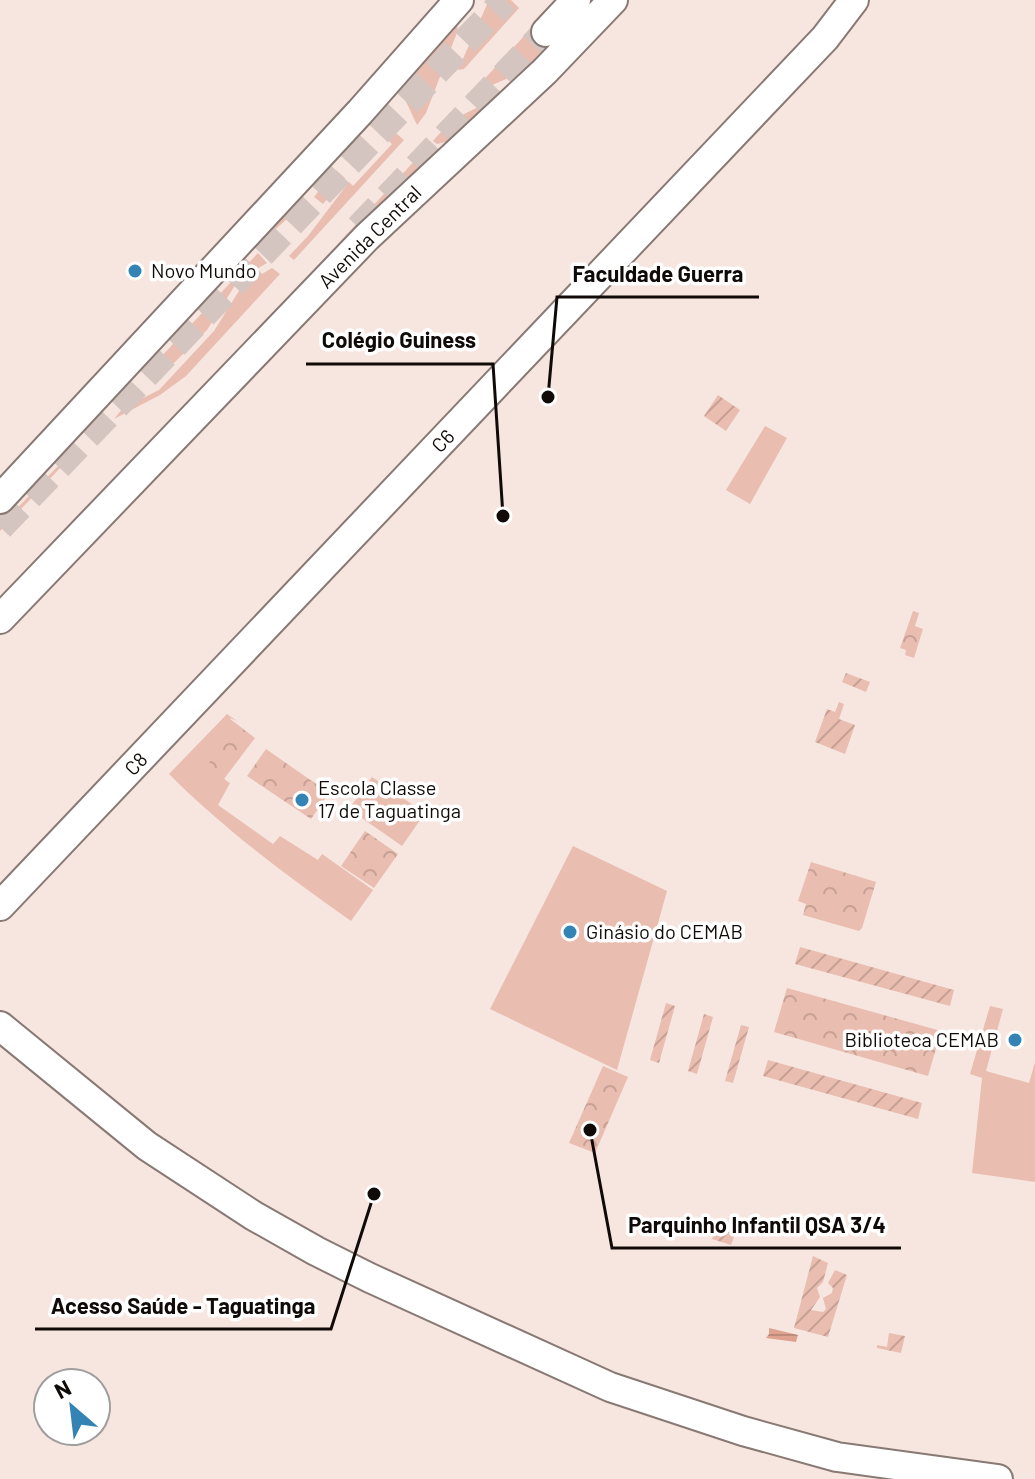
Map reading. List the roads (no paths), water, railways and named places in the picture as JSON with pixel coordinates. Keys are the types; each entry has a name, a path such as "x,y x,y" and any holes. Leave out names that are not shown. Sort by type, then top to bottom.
{"main road":[{"path":"0,499 360,112 459,0"},
{"path":"546,32 576,0"},
{"name":"Avenida Central","path":"0,619 367,237 545,71 613,0"},
{"name":"C6","path":"270,620 615,261 825,38 854,0"},
{"name":"C8","path":"0,906 84,821 270,620"},
{"path":"0,1026 147,1146 254,1216 316,1251 610,1387 743,1431 837,1457 998,1479"}],"tunnel":[{"path":"0,527 505,0"},
{"path":"359,228 546,32"}],"place":[{"name":"Novo Mundo","path":"135,271"},
{"name":"Faculdade Guerra","path":"548,397"},
{"name":"Colégio Guiness","path":"503,516"},
{"name":"Escola Classe 17 de Taguatinga","path":"302,800"},
{"name":"Ginásio do CEMAB","path":"570,932"},
{"name":"Biblioteca CEMAB","path":"1015,1040"},
{"name":"Parquinho Infantil QSA 3/4","path":"590,1130"},
{"name":"Acesso Saúde - Taguatinga","path":"374,1194"}]}
